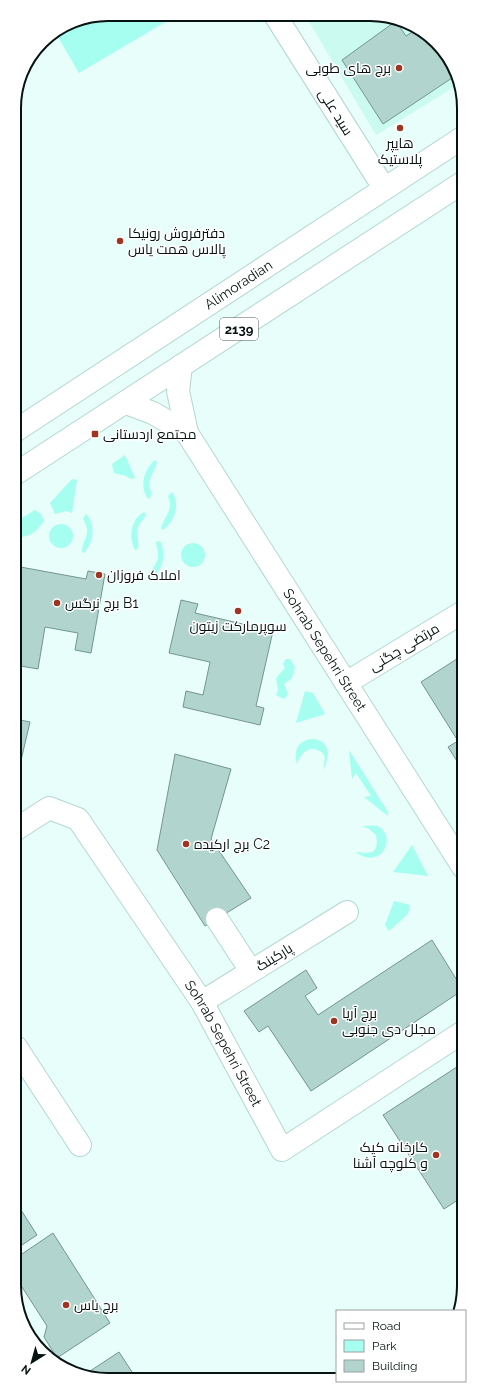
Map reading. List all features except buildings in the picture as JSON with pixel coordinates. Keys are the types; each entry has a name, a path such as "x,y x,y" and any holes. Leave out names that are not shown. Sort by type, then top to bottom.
{"street":[{"name":"سید علی","path":"279,21 384,188"},
{"name":"Alimoradian","path":"21,427 457,141"},
{"name":"2139","path":"21,470 457,186"},
{"name":"Sohrab Sepehri Street","path":"181,366 178,391 187,433 457,858"},
{"name":"Sohrab Sepehri Street","path":"126,403 153,413 187,433"},
{"name":"مرتضی چگنی","path":"346,683 457,616"},
{"name":"Sohrab Sepehri Street","path":"21,826 49,808 78,819 202,1002 282,1150 457,1036"},
{"name":"پارکینگ","path":"202,1002 347,912"},
{"path":"217,919 251,971"},
{"path":"21,1055 80,1145"}],"shaded area":[{"name":"برج های طوبی","path":"309,21 370,21 398,26 423,39 435,51 448,70 454,87 376,135"}],"green space":[{"path":"102,21 167,21 79,73 58,37 70,30 86,24"},
{"path":"125,455 135,478 131,479 114,473 112,464"},
{"path":"155,460 157,462 149,485 152,494 148,499 145,494 143,484 144,478 148,468"},
{"path":"72,479 77,480 72,513 66,511 55,514 50,503"},
{"path":"172,492 176,502 175,512 167,527 163,530 161,528 170,505 168,496"},
{"path":"35,510 41,514 44,521 32,534 24,537 21,536 21,518"},
{"path":"144,512 146,514 138,528 137,534 138,549 135,550 131,534 132,529 136,519"},
{"path":"86,514 91,523 92,539 84,553 82,552 82,547 87,529 83,519"},
{"path":"61,524 70,527 73,536 70,545 61,548 52,545 49,536 52,527"},
{"path":"160,541 163,551 163,562 158,572 151,579 148,577 158,559 156,542"},
{"path":"193,543 201,547 205,555 201,563 193,567 185,563 181,555 185,547"},
{"path":"286,659 290,659 295,667 292,678 284,684 288,694 284,699 276,695 278,690 276,678 285,668 283,664"},
{"path":"305,691 313,693 325,714 296,723"},
{"path":"310,739 322,741 327,749 328,754 326,765 323,770 325,758 323,753 314,749 304,752 297,764 297,748 299,745"},
{"path":"349,750 388,812 388,816 364,797 371,796 356,773 352,779"},
{"path":"362,826 377,826 383,830 386,836 386,843 380,854 373,857 365,857 355,852 369,853 375,850 376,847 376,835 369,829"},
{"path":"412,845 428,876 393,872"},
{"path":"394,901 410,905 408,914 389,931 385,925"}],"place":[{"name":"برج های طوبی","path":"399,68"},
{"name":"هایپر پلاستیک","path":"400,128"},
{"name":"دفترفروش رونیکا پالاس همت یاس","path":"120,241"},
{"name":"مجتمع اردستانی","path":"95,434"},
{"name":"املاک فروزان","path":"99,575"},
{"name":"برج نرگس B1","path":"57,603"},
{"name":"سوپرمارکت زیتون","path":"238,611"},
{"name":"برج ارکیده C2","path":"186,844"},
{"name":"برج آریا مجلل دی جنوبی","path":"334,1021"},
{"name":"کارخانه کیک و کلوچه آشنا","path":"436,1155"},
{"name":"برج یاس","path":"66,1305"}]}
